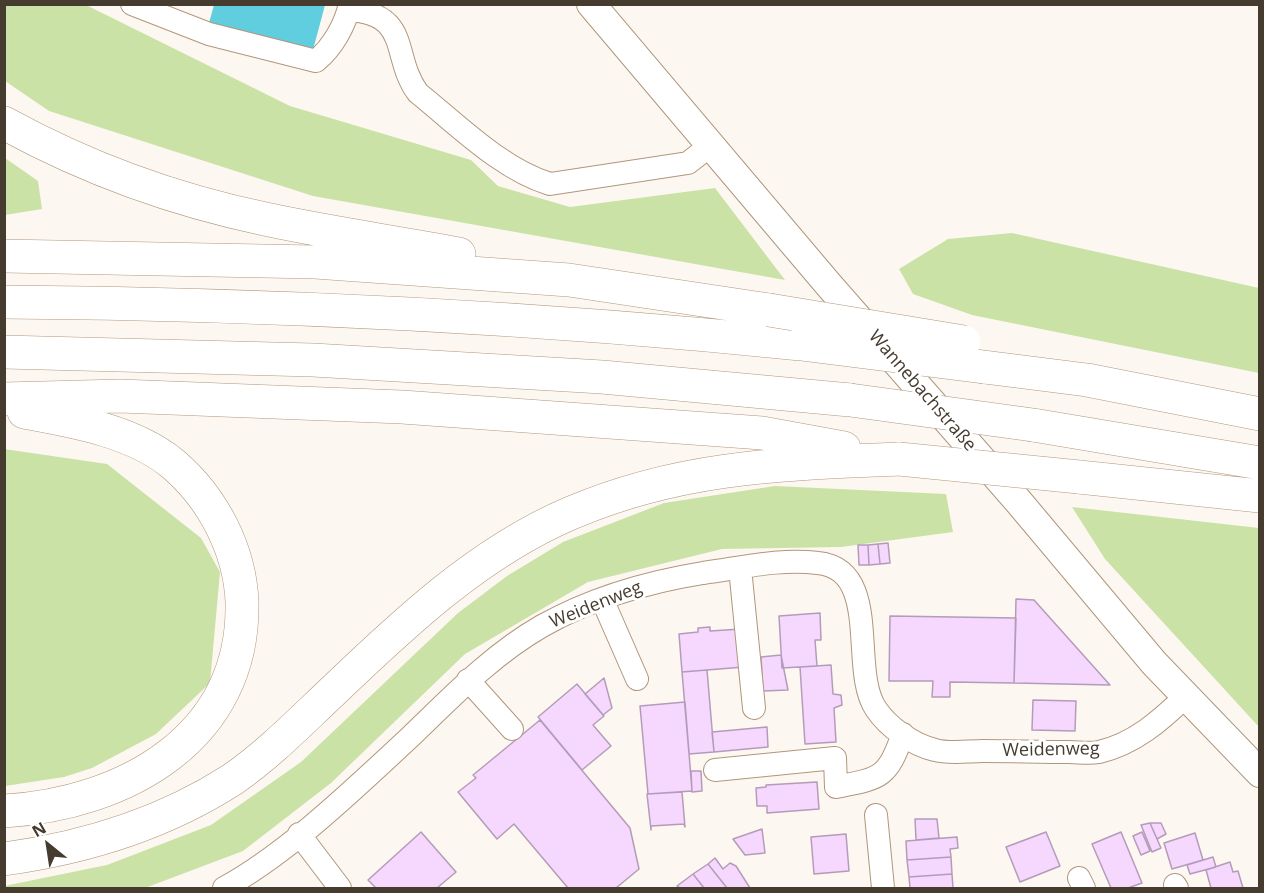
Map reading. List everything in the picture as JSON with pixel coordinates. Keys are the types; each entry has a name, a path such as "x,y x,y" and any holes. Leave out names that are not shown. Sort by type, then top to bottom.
{"highway":[{"path":"4,123 43,144 99,169 208,205 275,221 497,262 569,280"},
{"path":"4,256 315,262 569,280 964,342 1087,380"},
{"path":"4,302 185,304 504,319 801,344 1087,380 1260,414"},
{"path":"4,352 313,360 602,377 850,400 1033,425 1260,463"},
{"path":"4,399 120,396 402,407 762,433 899,459 1260,496"},
{"path":"4,410 95,427 131,440 172,463 206,501 234,550 240,570 242,623 231,676 214,708 174,752 128,783 101,793 43,807 4,811"},
{"path":"4,859 32,855 126,831 204,796 234,778 294,728 411,618 494,556 570,513 678,477 748,467 899,459"}],"main road":[{"name":"Wannebachstraße","path":"591,4 1185,697 1260,773"}],"street":[{"path":"132,4 209,34 316,61 325,53 344,24 349,7 368,12 392,28 402,49 405,69 418,93 496,155 535,179 550,184 688,163 711,145"},
{"name":"Weidenweg","path":"224,888 299,834 364,779 468,680 540,627 567,613 646,584 783,562 821,563 832,566 847,578 860,611 864,676 869,698 884,719 903,734 936,750 1098,752 1124,743 1156,725 1185,697"},
{"path":"740,568 754,708"},
{"path":"602,599 637,679"},
{"path":"468,680 512,729"},
{"path":"715,770 835,758 836,787 859,783 881,775 892,765 903,734"},
{"path":"876,815 883,888"},
{"path":"299,834 340,888"}],"green space":[{"path":"4,5 86,5 290,106 471,160 498,186 570,207 715,188 785,280 313,196 49,111 5,81"},
{"path":"5,158 38,181 42,209 5,215"},
{"path":"1012,233 1259,288 1259,373 972,315 913,294 899,269 948,239"},
{"path":"4,449 107,464 201,538 220,572 210,683 156,734 92,768 64,777 5,786"},
{"path":"775,486 946,494 953,532 841,547 722,549 588,582 465,654 331,783 243,851 145,888 5,888 4,886 107,865 211,825 301,762 458,613 507,576 563,542 664,503"},
{"path":"1072,507 1259,528 1259,727 1105,559"}],"water":[{"path":"214,5 325,5 313,50 209,23"}],"building":[{"path":"888,543 890,563 880,564 878,544"},
{"path":"878,544 880,564 869,565 868,545"},
{"path":"858,545 868,545 869,565 859,565"},
{"path":"1016,599 1034,600 1110,685 1014,683"},
{"path":"820,613 821,640 815,640 817,666 782,668 779,616"},
{"path":"890,616 1016,618 1014,683 950,682 950,697 932,697 933,681 889,681"},
{"path":"710,627 710,631 741,629 744,667 682,672 679,634 698,632 698,628"},
{"path":"781,655 788,690 763,691 761,657"},
{"path":"831,665 833,694 841,695 842,705 834,708 836,742 805,744 800,667"},
{"path":"707,670 714,752 689,754 682,672"},
{"path":"604,678 612,708 603,715 585,694"},
{"path":"577,684 604,716 593,725 611,746 582,770 538,717"},
{"path":"1033,700 1076,701 1075,731 1032,730"},
{"path":"685,702 692,791 648,794 640,706"},
{"path":"540,720 630,828 639,869 616,888 568,888 514,824 497,839 458,792 476,778 473,775"},
{"path":"767,727 768,747 714,752 712,732"},
{"path":"691,771 701,771 702,791 692,792"},
{"path":"817,782 819,809 767,813 767,806 757,806 756,788 766,787 766,785"},
{"path":"682,792 685,827 684,824 651,826 651,830 647,794"},
{"path":"915,819 937,819 939,838 916,840"},
{"path":"1150,823 1161,823 1166,834 1157,839"},
{"path":"1150,823 1161,848 1152,852 1141,825"},
{"path":"762,829 765,853 745,855 733,839"},
{"path":"421,832 456,872 437,888 376,888 368,880"},
{"path":"1046,832 1060,866 1020,882 1006,847"},
{"path":"1121,832 1142,883 1128,888 1111,888 1092,844"},
{"path":"1142,832 1150,851 1141,855 1133,836"},
{"path":"1195,833 1203,860 1172,869 1164,843"},
{"path":"846,834 849,871 814,874 811,837"},
{"path":"957,837 958,848 950,849 951,857 907,860 906,841"},
{"path":"951,857 952,874 909,877 907,860"},
{"path":"1213,857 1216,867 1190,874 1187,865"},
{"path":"715,858 723,869 730,863 736,866 750,888 727,888 708,864"},
{"path":"1230,862 1233,872 1238,871 1243,888 1211,888 1206,870"},
{"path":"708,864 727,888 704,888 693,874"},
{"path":"693,874 704,888 677,886"},
{"path":"952,874 953,888 910,888 909,877"}]}
